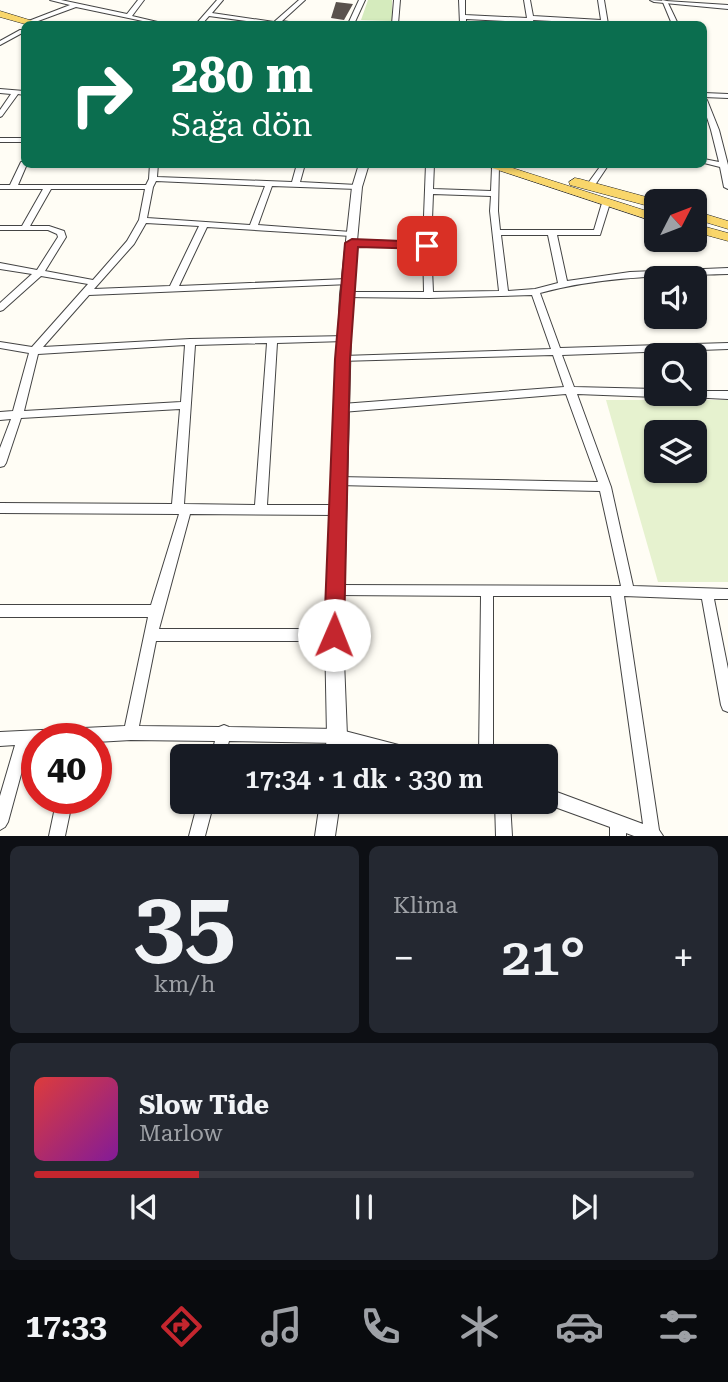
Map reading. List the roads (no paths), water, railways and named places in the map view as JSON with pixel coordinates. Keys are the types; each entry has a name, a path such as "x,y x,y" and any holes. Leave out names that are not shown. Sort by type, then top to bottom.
{"main road":[{"path":"0,14 21,24"},
{"path":"0,24 21,26"},
{"path":"497,168 644,214"},
{"path":"530,168 644,201"},
{"path":"707,219 728,225"},
{"path":"707,231 728,237"}],"street":[{"path":"53,0 148,21"},
{"path":"128,17 141,0"},
{"path":"203,21 220,0"},
{"path":"278,21 302,0"},
{"path":"352,21 362,0"},
{"path":"395,21 397,0"},
{"path":"461,0 463,21 530,21 527,0"},
{"path":"601,0 605,21"},
{"path":"654,0 687,1 728,7"},
{"path":"664,1 674,21"},
{"path":"40,21 74,6"},
{"path":"209,14 261,21"},
{"path":"0,43 21,31"},
{"path":"0,91 20,92"},
{"path":"0,115 20,92"},
{"path":"707,95 728,96"},
{"path":"707,108 726,167 728,187"},
{"path":"715,130 728,131"},
{"path":"0,140 21,140"},
{"path":"707,162 726,167"},
{"path":"13,187 22,168"},
{"path":"0,463 17,416 34,351 131,243 143,220 153,168"},
{"path":"295,185 299,168"},
{"path":"336,744 334,635 343,359 356,187 363,168"},
{"path":"429,295 427,246 430,168"},
{"path":"491,168 505,294"},
{"path":"590,186 603,168"},
{"path":"0,187 151,183 356,187"},
{"path":"253,227 268,184"},
{"path":"25,227 48,187"},
{"path":"429,191 495,194"},
{"path":"497,232 597,233 606,203"},
{"path":"143,220 253,227 427,246"},
{"path":"173,289 204,224"},
{"path":"0,228 49,228 61,233 61,241 41,271 0,308"},
{"path":"552,233 564,284"},
{"path":"0,266 41,271 96,283"},
{"path":"88,292 347,288 429,295 505,294 535,292 564,284 631,275 728,271"},
{"path":"535,292 605,487 622,591 654,835 618,829 558,802"},
{"path":"0,345 34,351 190,342 345,338"},
{"path":"261,509 272,340"},
{"path":"131,733 156,611 182,507 190,342"},
{"path":"343,359 728,346"},
{"path":"342,408 570,390 644,393"},
{"path":"707,394 728,395"},
{"path":"0,416 186,405"},
{"path":"338,481 605,487"},
{"path":"0,508 337,510"},
{"path":"335,590 728,594"},
{"path":"486,590 486,744"},
{"path":"707,593 728,705"},
{"path":"0,611 156,611"},
{"path":"151,635 334,635"},
{"path":"221,744 224,732"},
{"path":"112,734 224,732 337,736 368,744"},
{"path":"0,738 21,738"},
{"path":"0,822 21,748"},
{"path":"57,836 62,814"},
{"path":"197,836 203,814"},
{"path":"326,836 329,814"},
{"path":"503,814 503,836"}]}
